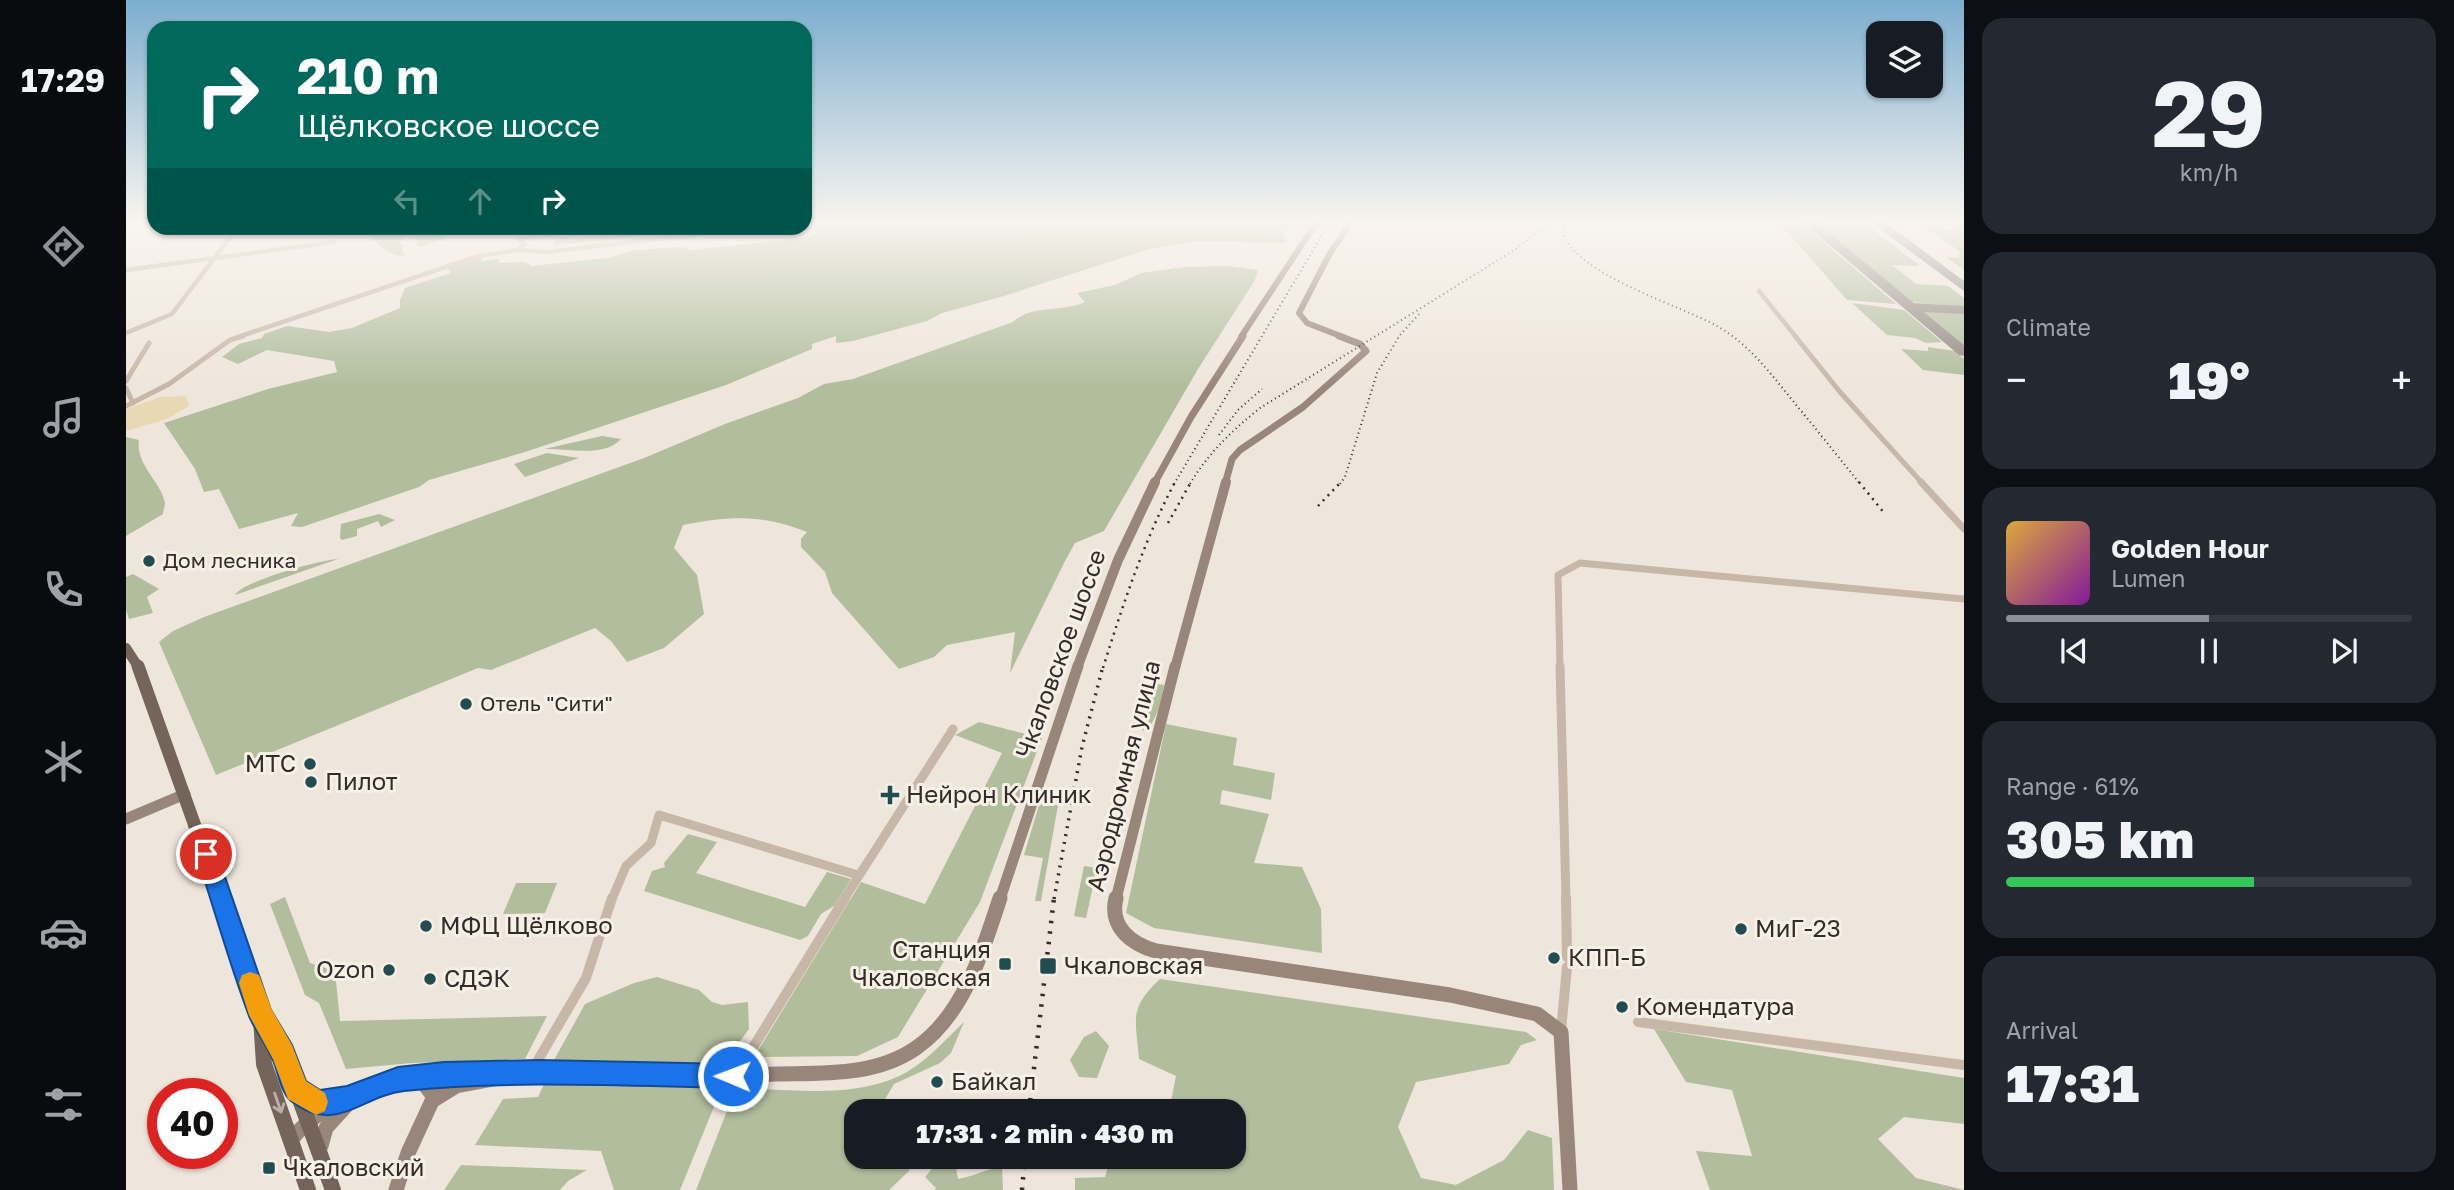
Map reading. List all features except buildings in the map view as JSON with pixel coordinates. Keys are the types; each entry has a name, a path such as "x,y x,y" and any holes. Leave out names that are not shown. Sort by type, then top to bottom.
{"main road":[{"path":"128,655 142,673 261,1015 283,1053 333,1190"},
{"path":"261,1015 264,1064 308,1190"}],"street":[{"path":"126,332 172,314 201,276"},
{"path":"126,388 129,405 169,384 230,340 419,276"},
{"name":"Чкаловское шоссе","path":"291,1141 297,1131 309,1122 347,1099 410,1077 531,1072 736,1076 868,1070 892,1062 923,1044 936,1031 966,984 986,939 1083,650 1130,532 1181,434 1282,276"},
{"name":"Аэродромная улица","path":"1318,276 1299,313 1303,320 1356,342 1366,349 1363,356 1303,407 1240,450 1232,459 1154,744 1114,908 1115,920 1120,932 1130,941 1147,949 1450,995 1537,1014 1561,1032"},
{"path":"1759,290 1840,392 1964,529"},
{"path":"126,381 149,343"},
{"path":"1570,1190 1561,1032 1567,962 1558,575 1580,563 1964,599"},
{"path":"736,1076 858,876 953,729"},
{"path":"126,819 185,794"},
{"path":"431,1103 448,1090 531,1072 586,978 612,898 626,866 652,843 659,815 858,876"},
{"path":"1638,1022 1964,1065"},
{"path":"396,1190 408,1153 444,1075"},
{"path":"410,1077 422,1080 431,1103"},
{"path":"297,1090 315,1102 326,1104 347,1099"},
{"path":"320,1155 322,1134 328,1124 364,1091"}],"green space":[{"path":"443,276 1067,276 942,313 927,321 853,341 836,343 836,336 812,344 812,349 726,385 525,452 429,480 419,487 302,527 291,526 298,513 239,529 219,489 204,492 195,469 164,423 268,389 337,372 334,361 267,350 238,364 222,357 239,344 262,338 264,334 287,326 329,332 352,328 400,308 405,288"},
{"path":"1136,276 1256,276 1198,369 1104,531 1075,543 1010,673 1015,632 947,645 934,657 899,669 832,593 825,572 801,547 801,539 807,532 776,522 746,518 716,520 683,525 674,548 697,575 704,614 664,648 627,662 611,641 595,628 491,670 478,668 216,775 159,642 173,631 204,617 644,458 725,424 798,398 824,384 853,379 1013,322 1029,313 1085,302 1077,293 1115,285"},
{"path":"1826,276 1863,276 1896,304 1847,300"},
{"path":"1880,276 1905,276 1916,284 1948,286 1964,298 1964,307 1912,302"},
{"path":"1852,303 1904,310 1942,342 1926,343 1915,338 1887,335"},
{"path":"1923,311 1964,312 1964,345"},
{"path":"1928,347 1955,351 1964,359 1964,375 1923,370 1901,349 1928,351"},
{"path":"602,436 621,439 614,445 596,450 544,449"},
{"path":"126,437 139,440 141,457 165,503 163,514 126,536"},
{"path":"547,453 579,458 525,477 514,464"},
{"path":"379,514 395,520 381,527 378,521 357,529 357,536 342,540 340,538 341,524"},
{"path":"338,559 235,595 241,589 266,578"},
{"path":"133,574 159,589 147,597 153,613 129,619 126,610 126,577"},
{"path":"1158,684 1164,685 1160,704 1152,723 1144,731 1139,725 1137,712 1142,699"},
{"path":"979,722 1042,738 980,902 898,1037 857,1056 754,1057 861,882 925,904 1002,753 955,735"},
{"path":"1166,724 1237,738 1233,765 1275,773 1271,800 1222,790 1220,804 1269,814 1254,863 1302,867 1321,909 1322,953 1154,928 1126,913"},
{"path":"1040,802 1058,805 1041,901 1035,901 1043,858 1024,855"},
{"path":"688,834 717,842 696,873 805,907 827,872 851,879 834,906 821,914 808,936 800,940 644,891 652,871 665,867 664,863"},
{"path":"1084,866 1097,868 1086,918 1074,916"},
{"path":"516,883 557,883 545,913 503,914"},
{"path":"285,897 310,963 335,971 340,1021 547,1016 525,1059 412,1063 346,1069 319,1003 305,995 270,904"},
{"path":"657,977 699,990 712,1002 722,1005 748,1002 749,1029 729,1056 716,1065 554,1060 585,1004 634,983"},
{"path":"1160,979 1526,1032 1537,1040 1521,1045 1509,1064 1416,1082 1398,1127 1421,1178 1456,1185 1504,1160 1528,1130 1552,1138 1554,1190 1075,1190 1075,1178 1105,1177 1107,1169 1246,1169 1246,1099 1171,1099 1176,1076 1139,1059 1136,1015 1150,989"},
{"path":"964,1022 951,1053 940,1063 894,1084 885,1099 844,1099 844,1169 909,1169 889,1190 696,1190 736,1088 823,1091 867,1086 907,1072"},
{"path":"1654,1029 1964,1078 1964,1124 1904,1117 1878,1139 1916,1178 1964,1190 1710,1190 1696,1151 1752,1156 1732,1090 1686,1082"},
{"path":"1096,1031 1109,1046 1097,1078 1079,1077 1070,1060 1084,1037"},
{"path":"544,1084 722,1087 680,1190 614,1190 601,1151 475,1145 503,1099 538,1097"},
{"path":"461,1165 587,1170 568,1181 560,1190 444,1190"},
{"path":"932,1169 956,1169 958,1179 991,1169 1002,1169 1003,1190 934,1190 936,1188 925,1177"}],"sand":[{"path":"186,396 189,406 167,419 126,431 126,409 161,397"}],"taxiway":[{"path":"1872,276 1910,307"},
{"path":"1949,276 1964,287"},
{"path":"1910,307 1964,310"},
{"path":"1910,307 1964,352"}],"railway":[{"path":"1174,484 1298,276"},
{"path":"1190,484 1222,443 1260,408 1473,276"},
{"path":"1608,276 1729,333 1749,350 1776,380 1860,484"},
{"path":"1340,484 1345,477 1377,373 1400,335 1421,312"},
{"path":"1219,435 1238,410 1262,389"},
{"path":"1168,523 1191,482"},
{"path":"1318,506 1341,482"},
{"path":"1859,482 1885,514"},
{"path":"1103,668 1135,573 1174,484"},
{"path":"1054,899 1082,747 1103,666"},
{"path":"1030,1099 1054,898"},
{"path":"1022,1190 1024,1169"}],"slow traffic":[{"path":"250,983 261,1015 283,1053 297,1090 316,1102"}],"place":[{"name":"Дом лесника","path":"149,561"},
{"name":"Отель \"Сити\"","path":"466,704"},
{"name":"МТС","path":"310,764"},
{"name":"Пилот","path":"311,782"},
{"name":"Нейрон Клиник","path":"890,795"},
{"name":"МФЦ Щёлково","path":"426,926"},
{"name":"МиГ-23","path":"1741,929"},
{"name":"КПП-Б","path":"1554,958"},
{"name":"Станция Чкаловская","path":"1005,964"},
{"name":"Чкаловская","path":"1048,966"},
{"name":"Ozon","path":"389,970"},
{"name":"СДЭК","path":"430,979"},
{"name":"Комендатура","path":"1622,1007"},
{"name":"Байкал","path":"937,1082"},
{"name":"Чкаловский","path":"269,1168"}],"route":[{"path":"206,854 261,1015 283,1053 297,1090 315,1102 326,1104 347,1099 375,1086 410,1077 539,1072 733,1076"}]}
